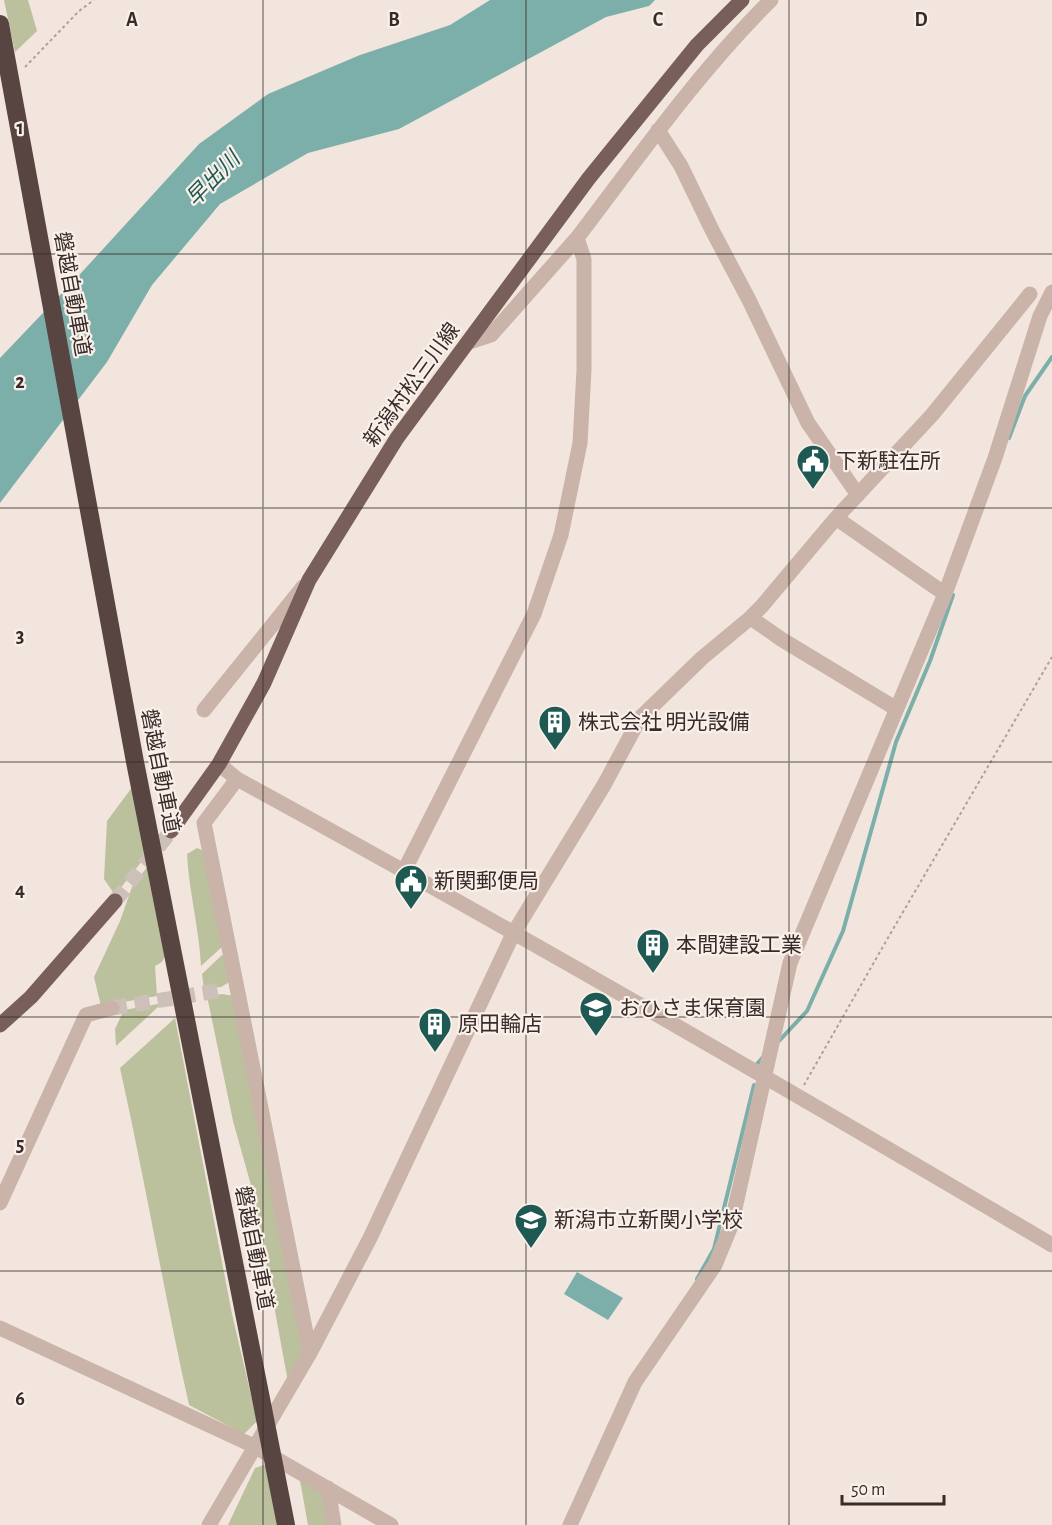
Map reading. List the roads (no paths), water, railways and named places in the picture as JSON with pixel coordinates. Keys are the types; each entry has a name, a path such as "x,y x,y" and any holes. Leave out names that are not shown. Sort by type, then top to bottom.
{"highway":[{"name":"磐越自動車道","path":"0,24 135,762 286,1525"}],"main road":[{"name":"新潟村松三川線","path":"171,831 219,764 264,683 309,580 397,438 589,178 697,45 742,0"},
{"path":"0,1025 31,997 115,901"}],"street":[{"path":"467,343 491,335 578,238 658,130 748,22 771,0"},
{"path":"658,130 681,166 750,300 808,423 858,495"},
{"path":"404,871 534,614 561,535 580,443 584,370 584,259 578,238"},
{"path":"570,1525 635,1382 715,1265 730,1226 790,963 945,594 995,458 1040,316 1052,292"},
{"path":"209,1525 310,1353 370,1238 513,934 604,784 640,718 702,658 751,618 836,518 932,415 1030,294"},
{"path":"836,518 945,594"},
{"path":"204,710 309,580"},
{"path":"751,618 896,708"},
{"path":"219,764 237,779 765,1076 1052,1245"},
{"path":"237,779 204,823 230,988 310,1353"},
{"path":"0,1203 86,1015 112,1008"},
{"path":"0,1328 254,1446 391,1525"},
{"path":"328,1488 334,1525"}],"water":[{"name":"早出川","path":"490,0 655,0 649,6 606,17 399,129 308,153 220,204 152,285 107,362 0,503 0,358 199,144 268,94 360,55 450,25"},
{"path":"577,1272 623,1298 608,1320 564,1294"}],"waterway":[{"path":"1009,438 1025,396 1052,357"},
{"path":"778,1042 807,1011 843,931 896,742 930,661 953,595"},
{"path":"757,1064 764,1056"},
{"path":"697,1279 714,1249 754,1085"}],"tunnel":[{"path":"115,901 171,831"},
{"path":"112,1008 224,990"}],"place":[{"name":"下新駐在所","path":"813,490"},
{"name":"株式会社 明光設備","path":"555,751"},
{"name":"新関郵便局","path":"411,910"},
{"name":"本間建設工業","path":"653,974"},
{"name":"おひさま保育園","path":"596,1037"},
{"name":"原田輪店","path":"435,1053"},
{"name":"新潟市立新関小学校","path":"531,1249"}]}
